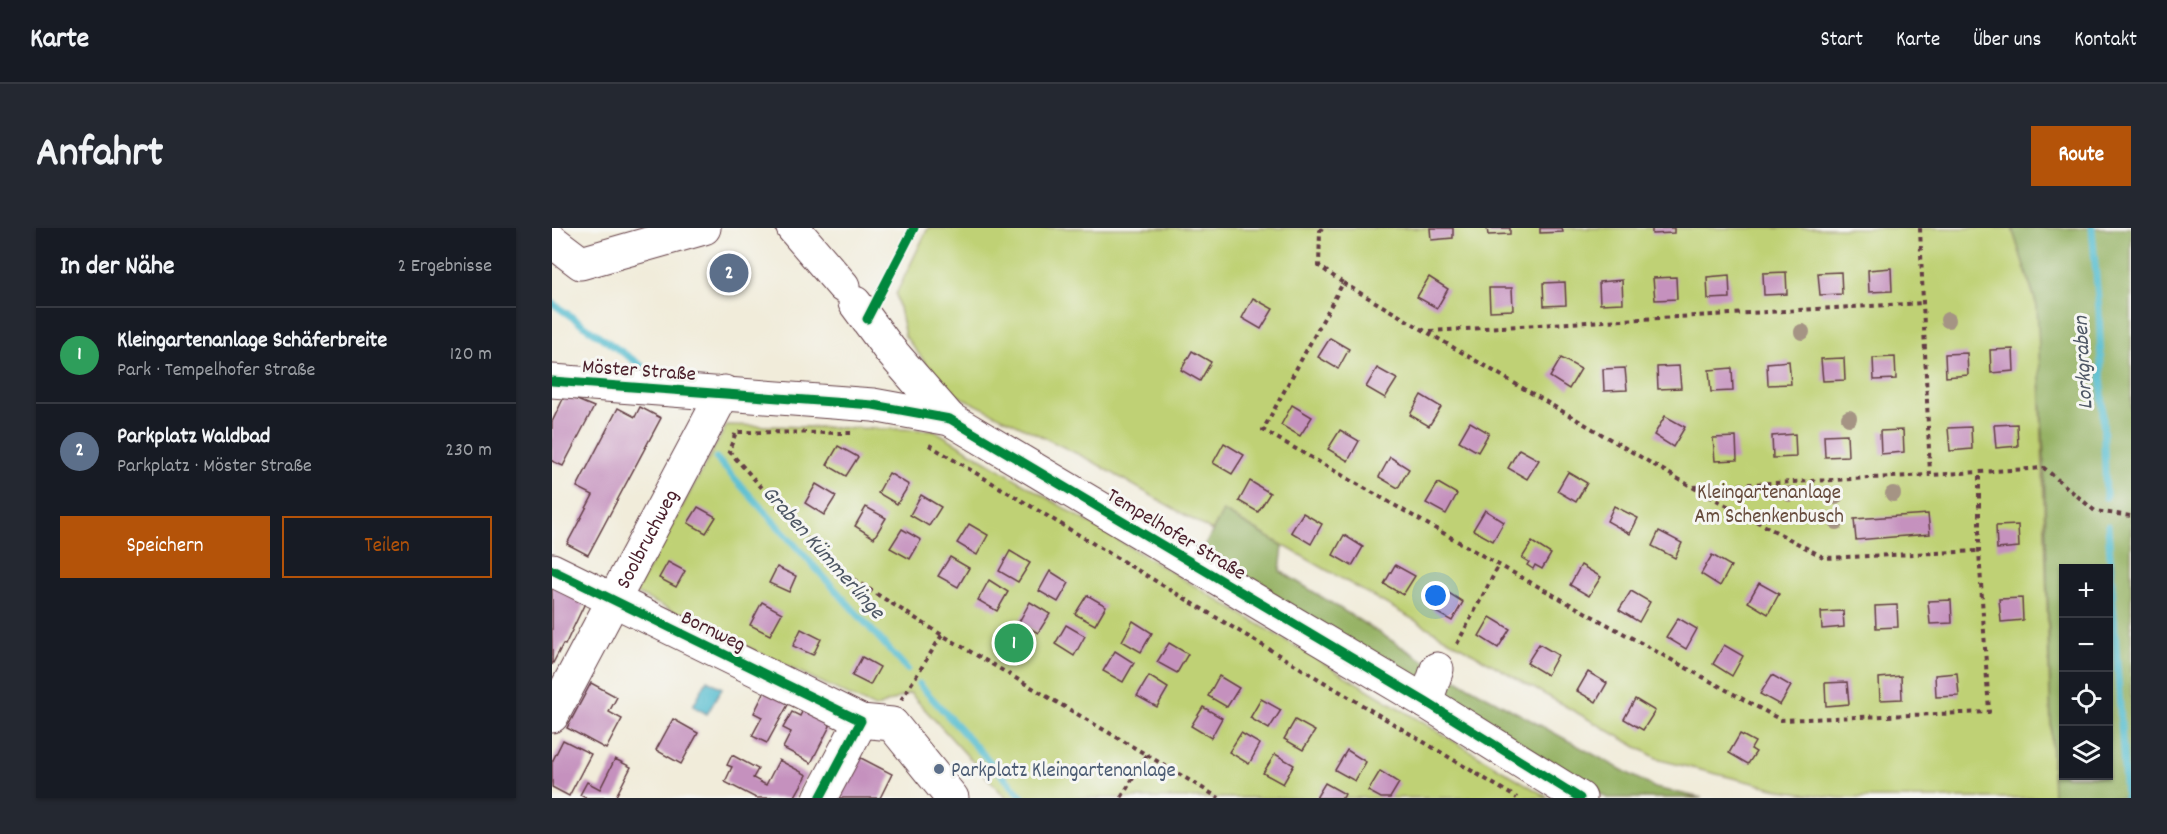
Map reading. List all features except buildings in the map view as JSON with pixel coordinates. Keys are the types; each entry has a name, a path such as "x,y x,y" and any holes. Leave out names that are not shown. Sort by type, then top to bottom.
{"street":[{"path":"552,241 581,263 704,228"},
{"path":"794,228 849,294 889,350 950,419"},
{"path":"867,419 889,350"},
{"name":"Möster Straße","path":"552,381 724,392"},
{"name":"Tempelhofer Straße","path":"724,392 867,419 950,419 1426,702 1580,798"},
{"name":"Soolbruchweg","path":"552,716 724,392"},
{"name":"Bornweg","path":"552,570 877,723"},
{"path":"1426,702 1447,656"},
{"path":"820,798 877,723 952,798"}],"path":[{"path":"1322,228 1319,266 1343,283 1692,487 1825,558 1979,551"},
{"path":"1920,228 1930,475"},
{"path":"1343,283 1263,430 1499,565 1781,720 1989,712 1979,551 1979,473"},
{"path":"1428,331 1924,303"},
{"path":"867,419 736,432 729,451 832,567 942,635 1219,798"},
{"path":"924,444 934,447 1517,798"},
{"path":"1692,487 2044,468 2095,511 2131,516"},
{"path":"1447,656 1499,565"},
{"path":"877,723 903,696 942,635"},
{"path":"1121,798 1147,755"}],"green space":[{"name":"Kleingartenanlage Am Schenkenbusch","path":"928,228 2012,228 2038,309 2053,798 1839,798 1786,791 1660,760 1223,511 1212,531 1092,461 946,390 905,336 896,294"},
{"path":"2012,228 2131,228 2131,798 2053,798 2044,459 2037,306"},
{"path":"727,425 934,430 1549,798 1006,798 910,693 875,708 635,593"},
{"path":"1223,511 1283,546 1280,571 1437,669 1655,788 1702,798 1607,798 1200,555"}],"water":[{"path":"707,680 722,688 707,714 693,706"}],"waterway":[{"name":"Lorkgraben","path":"2092,228 2099,310 2106,497"},
{"name":"Graben Kümmerlinge","path":"552,303 642,366"},
{"name":"Graben Kümmerlinge","path":"716,458 907,669"},
{"name":"Lorkgraben","path":"2108,526 2126,798"},
{"name":"Graben Kümmerlinge","path":"919,684 1023,798"}],"cycle path":[{"path":"867,319 914,228"},
{"path":"552,381 873,405 950,419 1426,702 1580,798"},
{"path":"552,570 861,721 820,798"}],"place":[{"name":"Parkplatz Waldbad","path":"729,273"},
{"name":"Kleingartenanlage Schäferbreite","path":"1014,643"},
{"name":"Parkplatz Kleingartenanlage","path":"939,769"}]}
